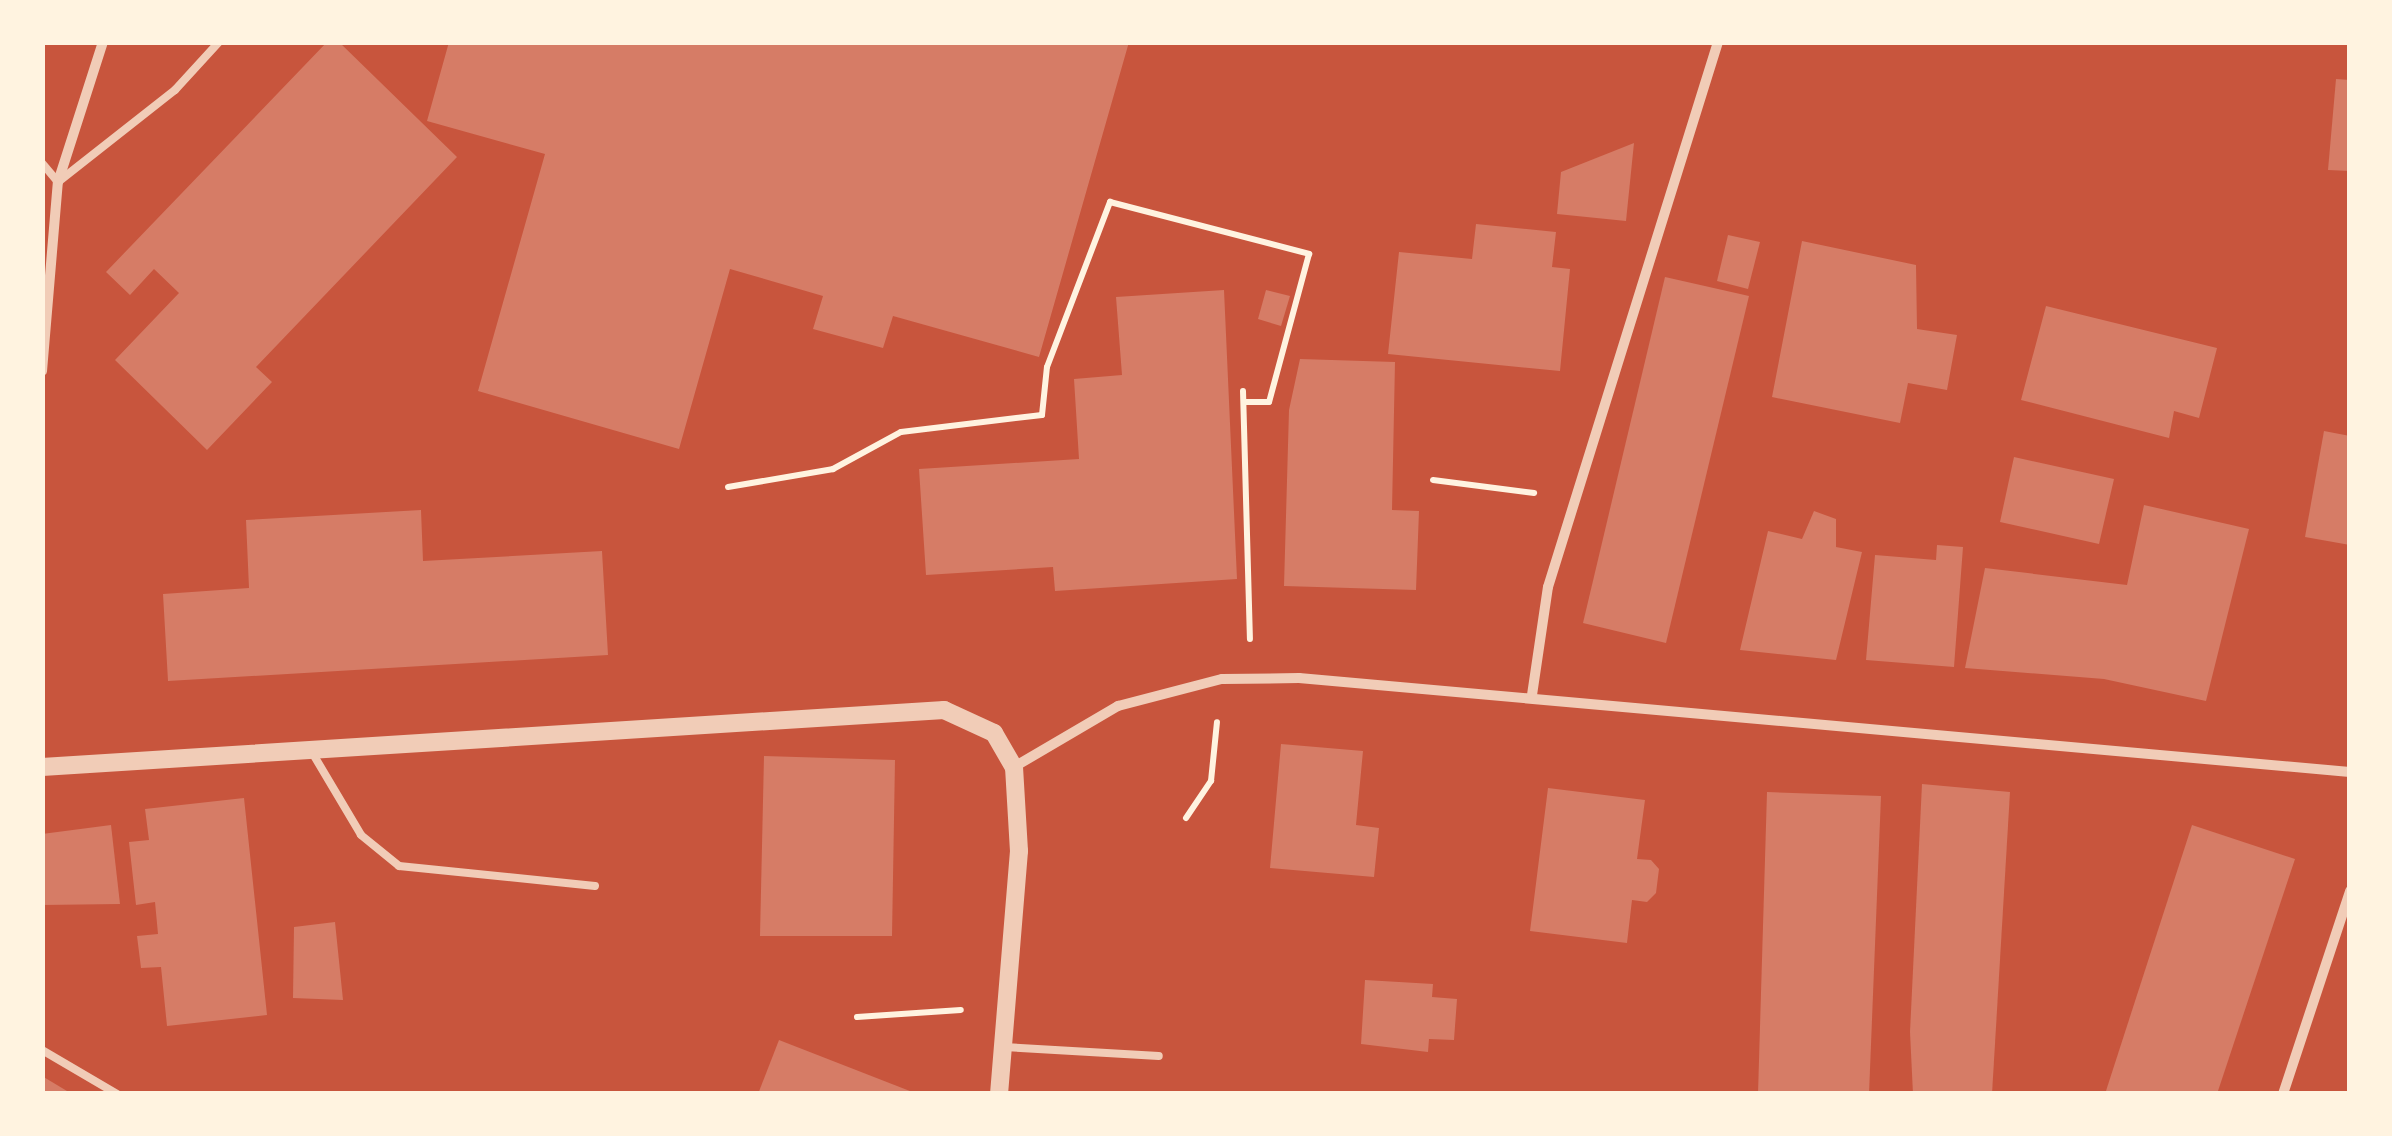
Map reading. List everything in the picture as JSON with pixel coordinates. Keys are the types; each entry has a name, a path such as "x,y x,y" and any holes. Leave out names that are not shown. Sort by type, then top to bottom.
{"street":[{"path":"42,371 58,182 103,42"},
{"path":"1532,695 1548,587 1718,42"},
{"path":"1014,768 1118,706 1222,679 1249,679 1532,695 2350,772"},
{"path":"42,766 314,754 944,710 994,733 1014,768 1019,851 999,1094"},
{"path":"2283,1094 2350,891"}],"lane":[{"path":"42,163 58,182 174,90 219,42"},
{"path":"314,754 361,835 399,866 595,886"},
{"path":"1004,1047 1158,1056"},
{"path":"42,1050 118,1094"}],"path":[{"path":"728,486 833,468 901,432 1042,416 1047,367 1110,202 1309,254 1269,402 1244,402"},
{"path":"1243,391 1249,679"},
{"path":"1433,480 1575,499"},
{"path":"1186,818 1212,781 1222,679"},
{"path":"857,1017 1007,1006"}],"building":[{"path":"327,42 339,42 457,157 256,367 272,382 207,450 115,360 179,293 154,269 130,295 106,272"},
{"path":"449,42 1129,42 1039,357 893,316 883,348 813,329 823,296 730,269 679,449 478,391 545,154 427,121"},
{"path":"2336,79 2350,80 2350,171 2328,170"},
{"path":"1634,143 1626,221 1557,214 1561,172"},
{"path":"1476,224 1556,232 1552,267 1570,269 1560,371 1388,354 1399,252 1472,259"},
{"path":"1728,235 1760,242 1748,289 1717,281"},
{"path":"1802,241 1916,265 1917,329 1957,335 1947,390 1908,383 1900,423 1772,397"},
{"path":"1665,277 1749,296 1666,643 1583,623"},
{"path":"1224,290 1237,579 1055,591 1053,567 926,575 919,469 1079,459 1074,379 1122,375 1116,297"},
{"path":"1266,290 1290,296 1281,326 1258,319"},
{"path":"2046,306 2217,348 2199,418 2174,411 2169,438 2021,400"},
{"path":"1300,359 1395,362 1392,510 1419,511 1416,590 1284,586 1289,410"},
{"path":"2324,431 2350,436 2350,545 2305,537"},
{"path":"2014,457 2114,479 2099,544 2000,522"},
{"path":"2144,505 2249,529 2206,701 2104,679 1965,668 1985,568 2127,585"},
{"path":"421,510 423,561 602,551 608,655 168,681 163,594 249,588 246,520"},
{"path":"1814,511 1836,519 1836,547 1862,552 1836,660 1740,650 1768,531 1802,539"},
{"path":"1937,545 1963,547 1954,667 1866,660 1875,555 1936,560"},
{"path":"1281,744 1363,751 1356,825 1379,828 1374,877 1270,868"},
{"path":"764,756 895,760 892,936 760,936"},
{"path":"1922,784 2010,792 1992,1094 1913,1094 1910,1032"},
{"path":"1548,788 1645,800 1637,859 1651,860 1659,869 1656,893 1647,902 1632,900 1627,943 1530,931"},
{"path":"1767,792 1881,796 1869,1094 1758,1094"},
{"path":"244,798 267,1015 167,1026 161,967 141,968 137,936 158,934 155,902 136,905 129,842 149,840 145,809"},
{"path":"111,825 120,904 42,905 42,834"},
{"path":"2192,825 2295,859 2217,1094 2105,1094"},
{"path":"335,922 343,1000 293,998 294,927"},
{"path":"1365,980 1433,984 1432,997 1457,999 1454,1040 1429,1039 1428,1052 1361,1044"},
{"path":"779,1040 915,1093 915,1094 758,1094"},
{"path":"42,1076 72,1094 42,1094"}]}
